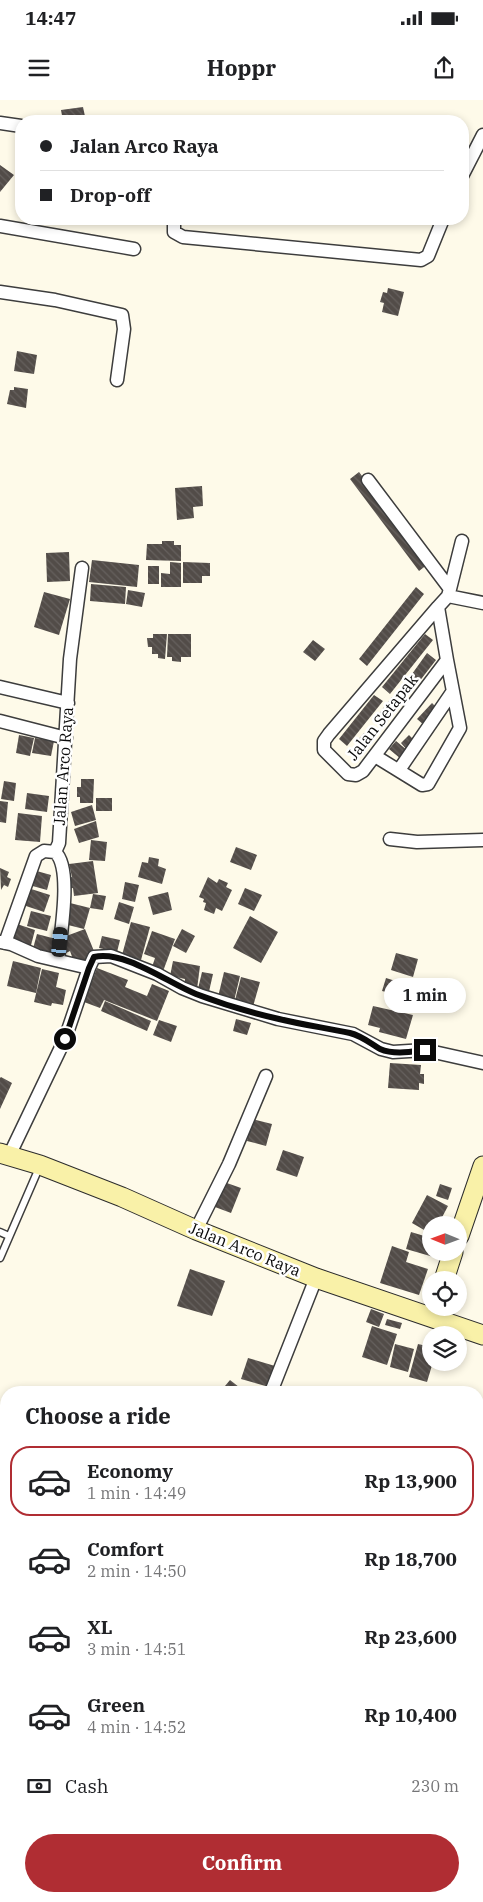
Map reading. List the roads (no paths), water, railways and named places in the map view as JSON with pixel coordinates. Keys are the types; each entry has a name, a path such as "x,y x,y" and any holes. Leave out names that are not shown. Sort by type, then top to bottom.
{"main road":[{"name":"Jalan Arco Raya","path":"5,1155 40,1165 122,1197 196,1230 316,1278 422,1310"},
{"path":"466,1216 483,1166"},
{"name":"Jalan Arco Raya","path":"440,1316 483,1335"}],"street":[{"path":"0,123 15,125"},
{"path":"469,162 483,135"},
{"path":"174,225 174,232 183,237 421,260 428,256 441,225"},
{"path":"0,226 134,249"},
{"path":"0,292 55,300 122,315 124,329 117,380"},
{"path":"368,480 449,593 483,603"},
{"path":"449,593 462,541"},
{"name":"Jalan Arco Raya","path":"55,852 59,843 70,659 82,568"},
{"name":"Jalan Setapak","path":"447,660 363,771 356,776 348,774 324,750 324,741 449,593"},
{"path":"375,756 422,785 428,784 460,728 438,607"},
{"path":"0,687 68,703"},
{"path":"399,770 453,691"},
{"path":"0,721 66,738"},
{"path":"390,839 417,842 483,840"},
{"path":"58,960 64,873 60,856 55,852 44,851 36,856 3,943 29,953 89,968 94,957 111,956 157,974 182,988 202,996 278,1019 353,1034 367,1039 380,1049 393,1052 425,1050 483,1064"},
{"name":"Jalan Arco Raya","path":"5,1155 65,1039 89,968"},
{"path":"196,1230 229,1164 266,1076"},
{"path":"273,1386 316,1278"}],"lane":[{"path":"0,1258 40,1165"},
{"path":"0,1232 9,1236"}]}
